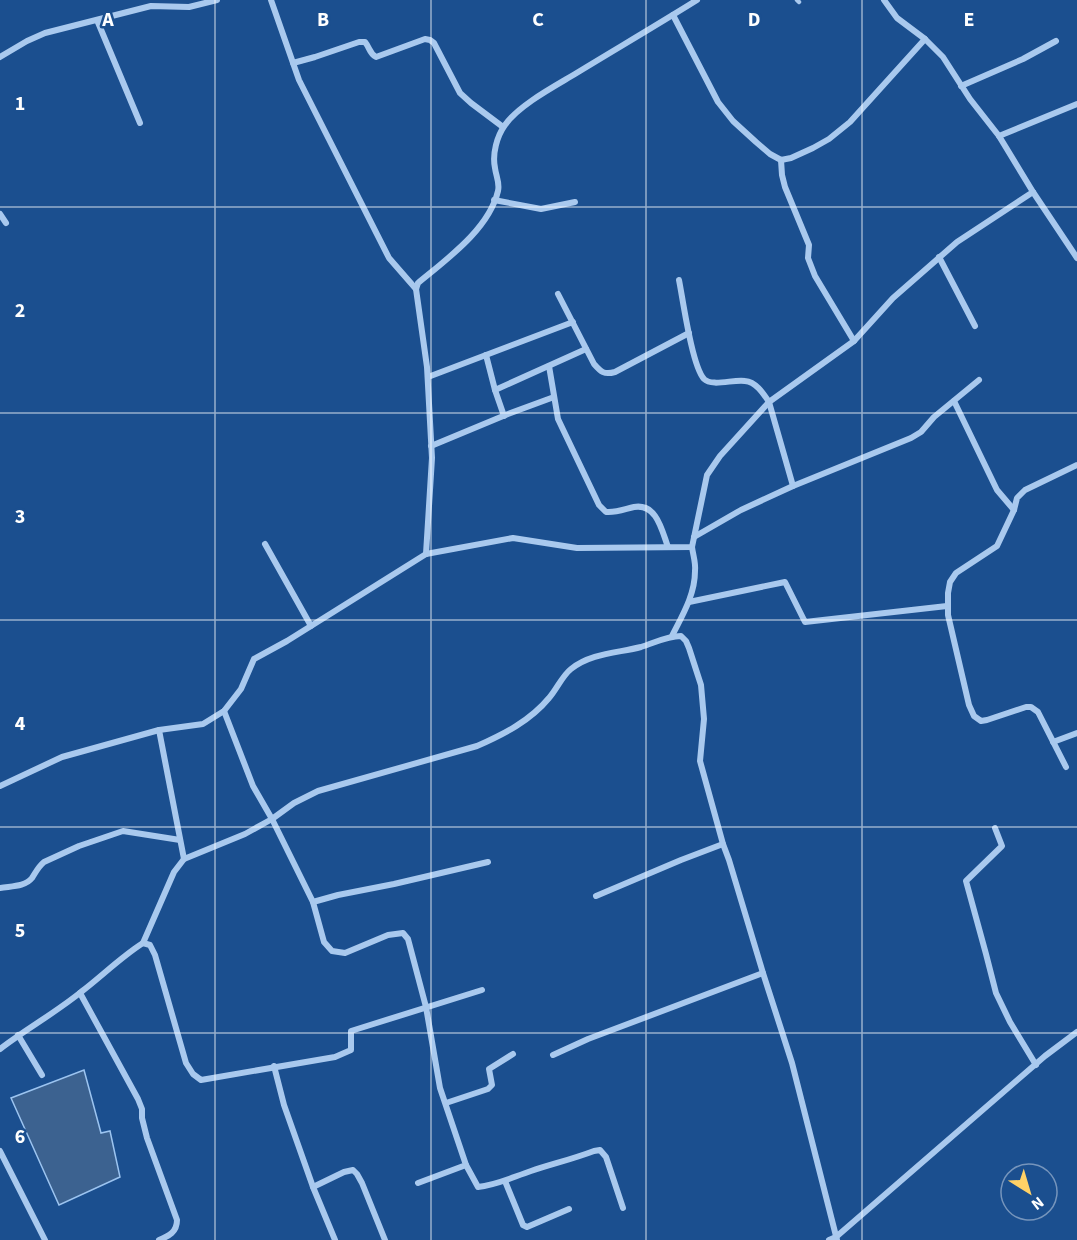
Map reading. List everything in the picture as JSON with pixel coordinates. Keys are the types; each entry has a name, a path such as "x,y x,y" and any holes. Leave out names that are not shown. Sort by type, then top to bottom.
{"street":[{"path":"0,57 45,33 151,6 189,7 218,0"},
{"path":"271,0 299,80 389,258 416,289"},
{"path":"426,554 432,458 428,377 416,289 418,283 476,231 489,212 499,183 494,165 497,139 510,118 547,91 698,0"},
{"path":"884,0 897,18 925,39 943,57 970,99 999,136 1077,258"},
{"path":"673,15 718,102 733,121 770,154 781,160 813,148 829,139 850,122 925,39"},
{"path":"97,20 140,123"},
{"path":"293,63 358,42 364,42 371,54 376,57 425,39 430,40 434,43 460,93 504,127"},
{"path":"961,86 1023,59 1056,41"},
{"path":"999,136 1077,104"},
{"path":"781,160 785,187 809,245 808,258 815,276 854,341"},
{"path":"672,636 689,602 694,584 696,570 692,547 694,537 707,475 720,456 769,402 854,341 893,298 939,257 957,242 1034,192"},
{"path":"494,200 541,209 575,202"},
{"path":"0,214 6,223"},
{"path":"939,257 975,326"},
{"path":"679,280 694,358 702,377 707,382 746,381 761,390 769,402 793,486"},
{"path":"558,294 594,364 602,373 615,372 689,333"},
{"path":"428,377 573,322"},
{"path":"495,390 586,349"},
{"path":"486,355 504,416"},
{"path":"549,366 558,419 599,505 606,512 611,513 646,506 657,518 668,547"},
{"path":"694,537 741,510 793,486 911,438 921,432 934,417 979,380"},
{"path":"431,446 554,397"},
{"path":"954,401 996,490 1014,510"},
{"path":"1066,767 1038,712 1031,707 981,721 974,716 969,705 948,615 948,593 956,573 997,546 1014,510 1017,498 1025,490 1077,465"},
{"path":"0,786 62,757 159,730 203,724 224,711 241,689 254,658 311,626 426,554 513,538 577,548 692,547"},
{"path":"265,544 311,626"},
{"path":"689,602 785,582 805,622 948,606"},
{"path":"0,1049 80,993 143,943 174,872 184,859 245,834 294,803 318,791 477,746 518,726 538,710 550,698 568,671 576,665 614,651 640,647 672,636 681,636 686,641 701,685 704,719 700,761 723,844 792,1063 837,1238"},
{"path":"224,711 253,786 313,902 324,942 332,951 345,953 388,935 403,933 408,939 426,1007 440,1088 466,1165 478,1187 505,1181 600,1150 606,1157 623,1208"},
{"path":"159,730 184,859"},
{"path":"1053,742 1077,733"},
{"path":"995,828 1002,846 966,881 996,993 1010,1022 1036,1065"},
{"path":"0,888 22,885 29,881 44,862 79,846 123,831 180,840"},
{"path":"596,896 723,844"},
{"path":"313,902 488,862"},
{"path":"143,943 150,945 155,955 186,1063 193,1074 201,1080 335,1057 351,1050 351,1031 482,990"},
{"path":"553,1055 588,1039 763,973"},
{"path":"80,993 142,1109 144,1128 177,1220 174,1232 159,1240"},
{"path":"829,1240 837,1238 1077,1032"},
{"path":"18,1035 42,1075"},
{"path":"446,1103 488,1089 492,1085 489,1068 513,1054"},
{"path":"274,1066 284,1105 313,1187 335,1240"},
{"path":"0,1152 45,1240"},
{"path":"418,1184 466,1165"},
{"path":"313,1187 353,1170 362,1183 385,1240"},
{"path":"505,1181 523,1225 528,1227 569,1209"}],"water":[{"path":"84,1070 101,1133 110,1131 120,1177 59,1205 11,1098"}]}
